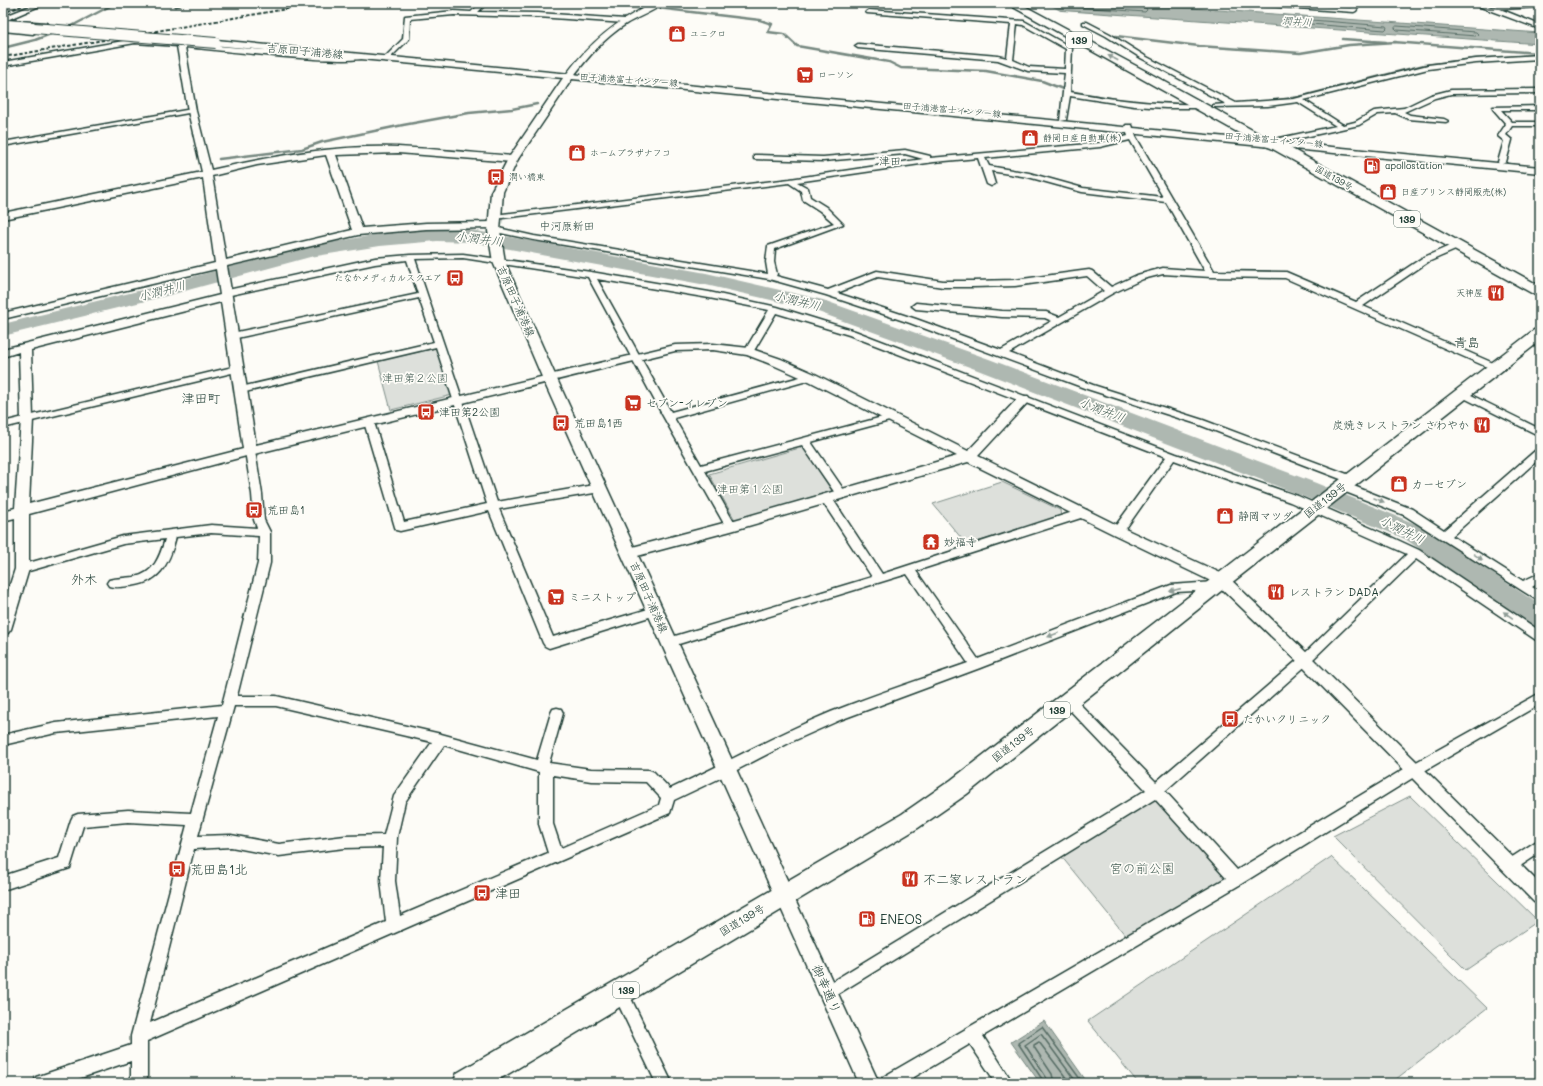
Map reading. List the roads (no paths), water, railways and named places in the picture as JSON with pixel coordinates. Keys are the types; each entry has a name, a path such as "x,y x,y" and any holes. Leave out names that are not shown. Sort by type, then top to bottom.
{"highway":[{"name":"国道139号","path":"1011,3 1215,106 1276,143 1540,292"},
{"name":"国道139号","path":"1081,25 1152,74 1202,106 1259,139 1276,143"},
{"name":"国道139号","path":"467,1083 910,821 959,787 1218,583 1497,368 1540,333"}],"main road":[{"name":"吉原田子浦港線","path":"3,25 387,58 569,76 513,159 498,192 494,226 498,259 549,377 784,895"},
{"name":"田子浦港富士インター線","path":"569,76 670,83 1062,120 1131,132 1259,139"},
{"name":"田子浦港富士インター線","path":"569,76 1131,132 1540,165"},
{"name":"田子浦港富士インター線","path":"1276,143 1540,170"}],"street":[{"path":"3,20 43,3"},
{"path":"472,14 484,3"},
{"path":"569,76 593,47 625,21 660,3"},
{"path":"1255,3 1302,5 1354,10 1358,3"},
{"path":"1476,3 1540,27"},
{"path":"1491,8 1502,6 1540,6"},
{"path":"869,12 1024,23 1069,48 1067,93 1062,120"},
{"path":"387,58 406,39 407,17 454,13 538,15 625,21"},
{"path":"3,20 46,25 33,32 3,29"},
{"path":"1010,61 1014,22"},
{"path":"1081,25 1108,35 1143,57 1235,106"},
{"path":"182,46 192,38 200,38 362,53 376,58"},
{"path":"3,64 132,42 201,46 335,58 363,57"},
{"path":"139,1083 138,1043 189,843 227,706 264,563 264,532 259,520 208,174 192,111 182,46"},
{"path":"858,46 998,58 1010,61 1028,69 1068,70"},
{"path":"1215,106 1235,106 1299,100 1428,67 1476,61 1540,57"},
{"path":"1276,143 1288,138 1357,124 1376,112 1383,110 1405,110 1433,96 1451,92 1540,91"},
{"path":"1067,93 1123,103 1170,108 1202,106"},
{"path":"1299,100 1343,128"},
{"path":"1510,124 1495,108 1540,108"},
{"path":"3,144 192,111"},
{"path":"1397,111 1408,117 1444,121"},
{"path":"1510,124 1540,124"},
{"path":"1502,162 1508,140 1502,136 1510,124"},
{"path":"3,316 358,232 397,227 450,224 494,226 790,180 934,160 1100,145 1131,132 1167,200 1211,274"},
{"path":"3,216 290,156 330,152 398,150 513,159"},
{"path":"330,152 358,232"},
{"path":"757,157 822,159 905,152 934,160"},
{"path":"980,155 991,184"},
{"path":"986,168 1029,175 1082,190 1167,200"},
{"path":"770,277 773,274 770,262 772,248 839,224 823,209 806,198 805,190 790,180"},
{"path":"494,226 534,238 770,277 829,293 906,318 1090,387 1200,422 1408,512 1446,535 1540,598"},
{"path":"1356,306 1426,260 1457,246"},
{"path":"3,353 336,268 410,257 463,256 498,259 709,295 774,309 852,333 1172,456 1294,499 1394,541 1415,553 1540,638"},
{"path":"410,257 456,400 493,506 549,643 655,610"},
{"path":"1001,354 1110,291 1140,277 1163,271 1211,274 1286,275 1497,368"},
{"path":"829,293 877,274 943,284 973,284 1015,283 1089,273 1110,291"},
{"path":"591,275 668,416 700,469 731,526"},
{"path":"232,336 423,295"},
{"path":"916,306 1002,314 1046,315 1059,320"},
{"path":"749,352 774,309"},
{"path":"241,390 438,344"},
{"path":"3,516 250,451 549,377 675,348 713,347 749,352 811,377 890,418 1118,530 1218,583 1305,660 1540,896"},
{"path":"3,629 6,613 22,569 22,511 27,419 25,348"},
{"path":"3,425 237,369"},
{"path":"668,416 811,377"},
{"path":"1463,394 1540,433"},
{"path":"630,553 731,526 970,457 1024,400"},
{"path":"700,469 890,418"},
{"path":"369,422 400,527 493,506 600,488"},
{"path":"805,441 841,493"},
{"path":"1446,535 1540,452"},
{"path":"1118,530 1172,456"},
{"path":"826,498 880,579"},
{"path":"669,642 880,579 1083,513"},
{"path":"22,569 123,540 210,529 264,532"},
{"path":"113,583 144,579 152,574 161,564 168,549 172,533"},
{"path":"828,992 1156,791 1305,660 1415,553"},
{"path":"909,569 976,665"},
{"path":"1523,587 1540,577"},
{"path":"668,796 726,769 786,738 836,716 976,665 1176,588 1218,583"},
{"path":"889,1083 1236,879 1414,770 1540,698"},
{"path":"3,740 56,728 276,701 441,739 543,767 591,775 649,776 668,796"},
{"path":"1069,701 1156,791 1236,879"},
{"path":"556,855 546,824 543,767 557,713"},
{"path":"394,926 388,881 390,841 399,800 441,739"},
{"path":"48,1082 138,1043 394,926 665,809 668,796"},
{"path":"3,882 65,863 78,820 128,816 196,819"},
{"path":"189,843 231,841 279,850 345,842 390,841"},
{"path":"1511,866 1540,845"},
{"name":"御幸通り","path":"784,895 869,1083"},
{"path":"621,992 664,1083"},
{"path":"972,1034 1005,1083"}],"water":[{"name":"潤井川","path":"955,3 1120,3 1540,33 1540,44"},
{"path":"1044,1021 1087,1082 1040,1083 1011,1042"}],"waterway":[{"path":"66,29 116,3"},
{"path":"596,3 613,7 643,8"},
{"path":"657,8 760,20 772,24 768,32 784,34 797,46 889,62 901,68 986,71 1042,81 1068,91 1122,100"},
{"path":"3,48 35,40 56,32"},
{"path":"1116,36 1199,46 1300,53 1349,45 1394,42"},
{"path":"1343,39 1386,42"},
{"path":"1394,42 1538,53"},
{"path":"1271,101 1299,97 1424,65 1474,59 1540,55"},
{"path":"219,159 302,149 322,142 403,125 469,113 512,109 537,104"},
{"name":"小潤井川","path":"3,330 159,292 309,252 380,240 437,235 471,236 706,279 816,304 982,364 1308,489 1414,533 1540,618"}],"railway":[{"path":"3,13 29,3"},
{"path":"3,57 322,3"}],"place":[{"name":"ユニクロ","path":"677,34"},
{"name":"ローソン","path":"805,75"},
{"name":"静岡日産自動車(株)","path":"1030,138"},
{"name":"ホームプラザナフコ","path":"577,153"},
{"name":"apollostation","path":"1372,166"},
{"name":"潤い橋東","path":"496,177"},
{"name":"日産プリンス静岡販売(株)","path":"1388,192"},
{"name":"たなかメディカルスクエア","path":"455,278"},
{"name":"天神屋","path":"1496,293"},
{"name":"セブン-イレブン","path":"633,403"},
{"name":"津田第2公園","path":"426,412"},
{"name":"荒田島1西","path":"561,423"},
{"name":"炭焼きレストラン さわやか","path":"1482,425"},
{"name":"カーセブン","path":"1399,484"},
{"name":"荒田島1","path":"254,510"},
{"name":"静岡マツダ","path":"1225,516"},
{"name":"妙福寺","path":"931,542"},
{"name":"レストラン DADA","path":"1276,592"},
{"name":"ミニストップ","path":"556,597"},
{"name":"たかいクリニック","path":"1230,719"},
{"name":"荒田島1北","path":"177,869"},
{"name":"不二家レストラン","path":"910,879"},
{"name":"津田","path":"482,893"},
{"name":"ENEOS","path":"867,919"}],"district":[{"name":"津田","path":"890,161"},
{"name":"中河原新田","path":"567,226"},
{"name":"青島","path":"1467,342"},
{"name":"津田町","path":"201,398"},
{"name":"外木","path":"84,579"}],"park label":[{"name":"津田第２公園","path":"415,378"},
{"name":"津田第１公園","path":"750,489"},
{"name":"宮の前公園","path":"1142,868"}]}
